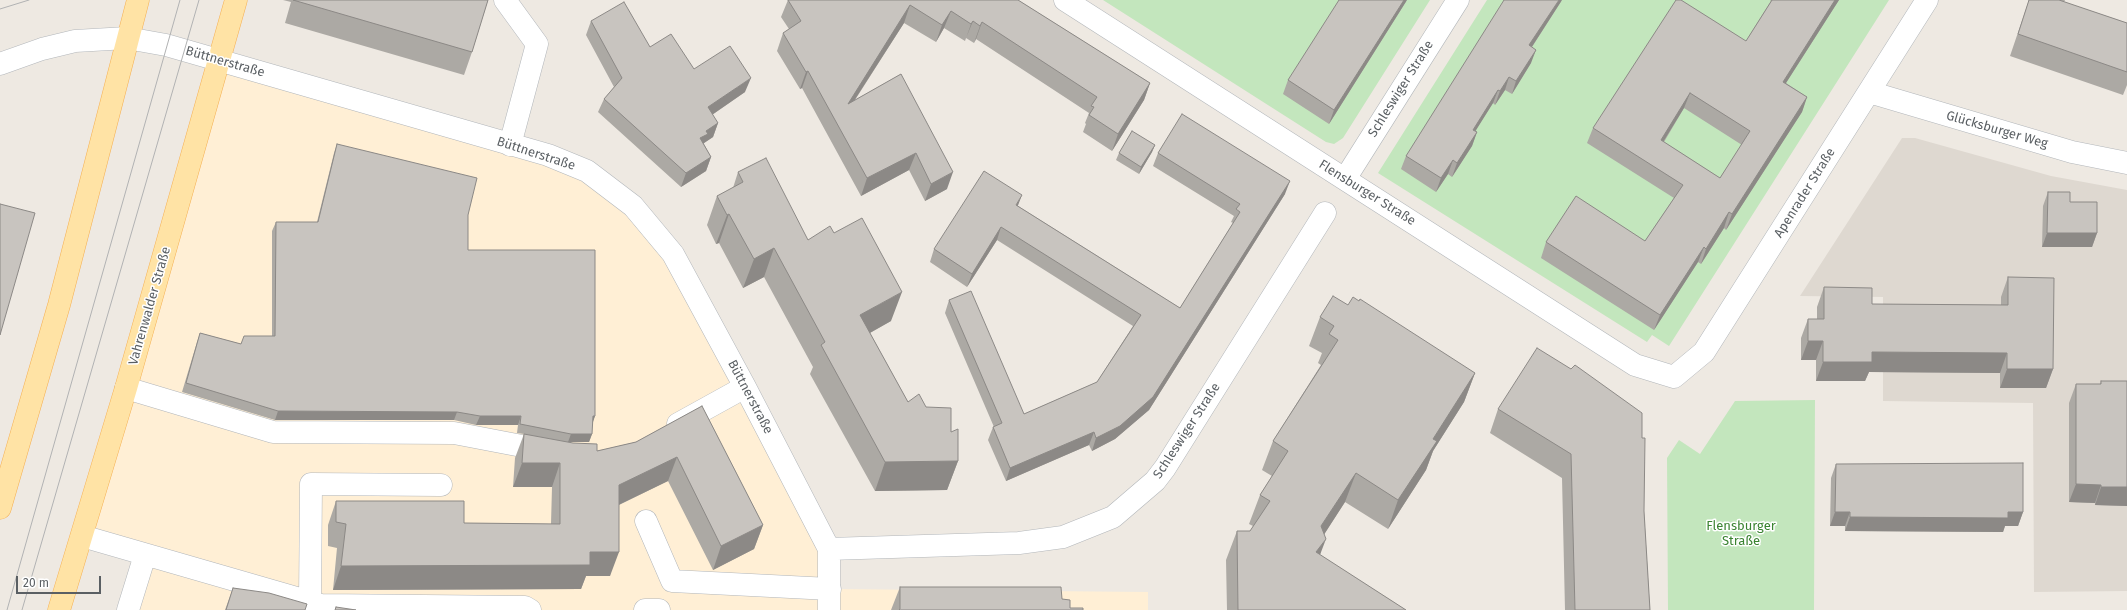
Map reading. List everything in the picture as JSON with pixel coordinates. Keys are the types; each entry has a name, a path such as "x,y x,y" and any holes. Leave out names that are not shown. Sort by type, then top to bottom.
{"main road":[{"path":"0,508 59,305 138,0"},
{"name":"Vahrenwalder Straße","path":"59,610 126,388 220,61 236,0"}],"street":[{"path":"505,0 537,44 510,144"},
{"name":"Flensburger Straße","path":"1065,0 1635,365 1674,377"},
{"name":"Schleswiger Straße","path":"1345,179 1458,0"},
{"name":"Apenrader Straße","path":"1674,377 1704,352 1927,0"},
{"name":"Büttnerstraße","path":"0,64 42,49 75,41 128,38 166,45 548,155 587,171 633,206 673,254 745,387 829,549 829,600"},
{"name":"Glücksburger Weg","path":"1869,92 2072,152 2127,163"},
{"name":"Schleswiger Straße","path":"829,549 1019,543 1063,537 1114,517 1155,481 1165,468 1325,213"},
{"path":"663,432 745,387"},
{"path":"126,388 273,432 454,433 567,455"},
{"path":"310,602 311,484 441,485"},
{"path":"646,521 672,581 829,600"},
{"path":"82,536 321,606 525,607 530,610"},
{"path":"128,610 145,555"},
{"path":"646,610 659,610"}],"shaded area":[{"path":"220,61 548,155 633,206 829,549 830,589 1148,592 1148,610 128,610 145,555 82,536"},
{"path":"1902,138 1915,138 2051,176 2127,190 2127,591 2034,592 2033,403 1883,401 1883,297 1800,296"}],"green space":[{"path":"1103,0 1430,0 1343,138 1334,144 1326,142"},
{"path":"1487,0 1889,0 1669,346 1652,335 1647,342 1378,173"},
{"name":"Flensburger Straße","path":"1815,400 1814,610 1668,610 1667,458 1679,440 1700,454 1735,401"}],"building":[{"path":"293,0 488,0 472,52"},
{"path":"788,0 1018,0 1150,83 1118,134 1089,115 1094,107 1091,106 1097,97 982,22 980,26 973,21 971,24 951,11 942,25 910,5 848,104 901,74 953,172 931,184 916,153 867,178 808,71 806,72 783,33 801,21"},
{"path":"1339,0 1404,0 1334,110 1288,80"},
{"path":"1504,0 1559,0 1529,45 1536,50 1516,81 1509,77 1500,91 1498,90 1473,130 1477,132 1457,163 1453,160 1441,178 1406,156"},
{"path":"1676,0 1681,0 1746,41 1772,0 1835,0 1783,82 1807,97 1732,214 1729,212 1706,249 1704,247 1660,315 1546,242 1576,196 1645,241 1683,185 1593,128","holes":["1690,93 1750,131 1720,178 1661,140"]},
{"path":"2029,0 2059,0 2127,23 2127,72 2018,34"},
{"path":"624,2 650,47 671,34 694,69 730,46 751,78 708,107 718,123 706,131 708,134 700,138 711,157 686,173 604,99 622,78 591,21"},
{"path":"1182,114 1290,181 1153,397 1120,426 1096,438 1094,432 1010,468 993,427 1002,423 949,300 971,291 1024,414 1097,382 1141,315 1001,227 972,274 934,249 984,171 1022,195 1016,205 1180,308 1240,212 1236,209 1240,204 1158,153"},
{"path":"1132,131 1155,145 1141,167 1119,153"},
{"path":"337,144 477,178 468,215 468,250 595,250 595,416 593,416 592,434 571,434 520,424 521,416 480,416 457,412 278,411 186,383 200,333 241,344 244,336 275,336 276,222 318,222"},
{"path":"766,158 808,240 830,226 834,233 862,218 902,292 860,315 908,402 919,394 926,407 951,408 951,432 958,429 958,461 885,462 821,345 825,342 774,248 754,259 729,214 727,215 717,196 743,182 738,172"},
{"path":"2048,192 2070,192 2070,202 2097,202 2097,233 2047,233"},
{"path":"0,204 35,213 0,335"},
{"path":"2008,277 2054,278 2053,369 2007,369 2007,353 1872,352 1872,362 1823,362 1823,341 1808,341 1808,319 1824,319 1824,287 1872,288 1872,304 2008,305"},
{"path":"1333,296 1348,305 1353,297 1359,301 1360,299 1475,373 1433,439 1437,441 1398,500 1356,473 1321,526 1326,539 1316,552 1406,610 1238,610 1237,531 1250,531 1270,501 1260,495 1288,451 1273,441 1338,340 1329,334 1334,326 1320,317"},
{"path":"1537,348 1571,369 1575,365 1642,413 1642,438 1645,438 1644,511 1650,610 1575,610 1571,454 1498,409"},
{"path":"2101,381 2127,381 2127,487 2101,487 2101,485 2076,484 2076,384 2101,384"},
{"path":"702,406 763,525 721,546 677,457 619,485 619,552 590,552 590,565 341,566 346,524 336,522 336,501 464,501 464,523 560,524 560,463 522,463 524,434 573,443 597,444 597,451 636,442"},
{"path":"2023,463 2023,512 2008,512 2008,518 1850,517 1850,512 1835,512 1836,464"},
{"path":"900,587 1061,587 1062,599 1070,600 1070,608 1083,608 1083,610 899,610"},
{"path":"233,588 269,593 307,604 305,610 226,610"},
{"path":"336,607 356,610 335,610"}],"tram line":[{"path":"0,9 29,0"},
{"path":"7,610 180,0"},
{"path":"22,610 199,0"}]}
